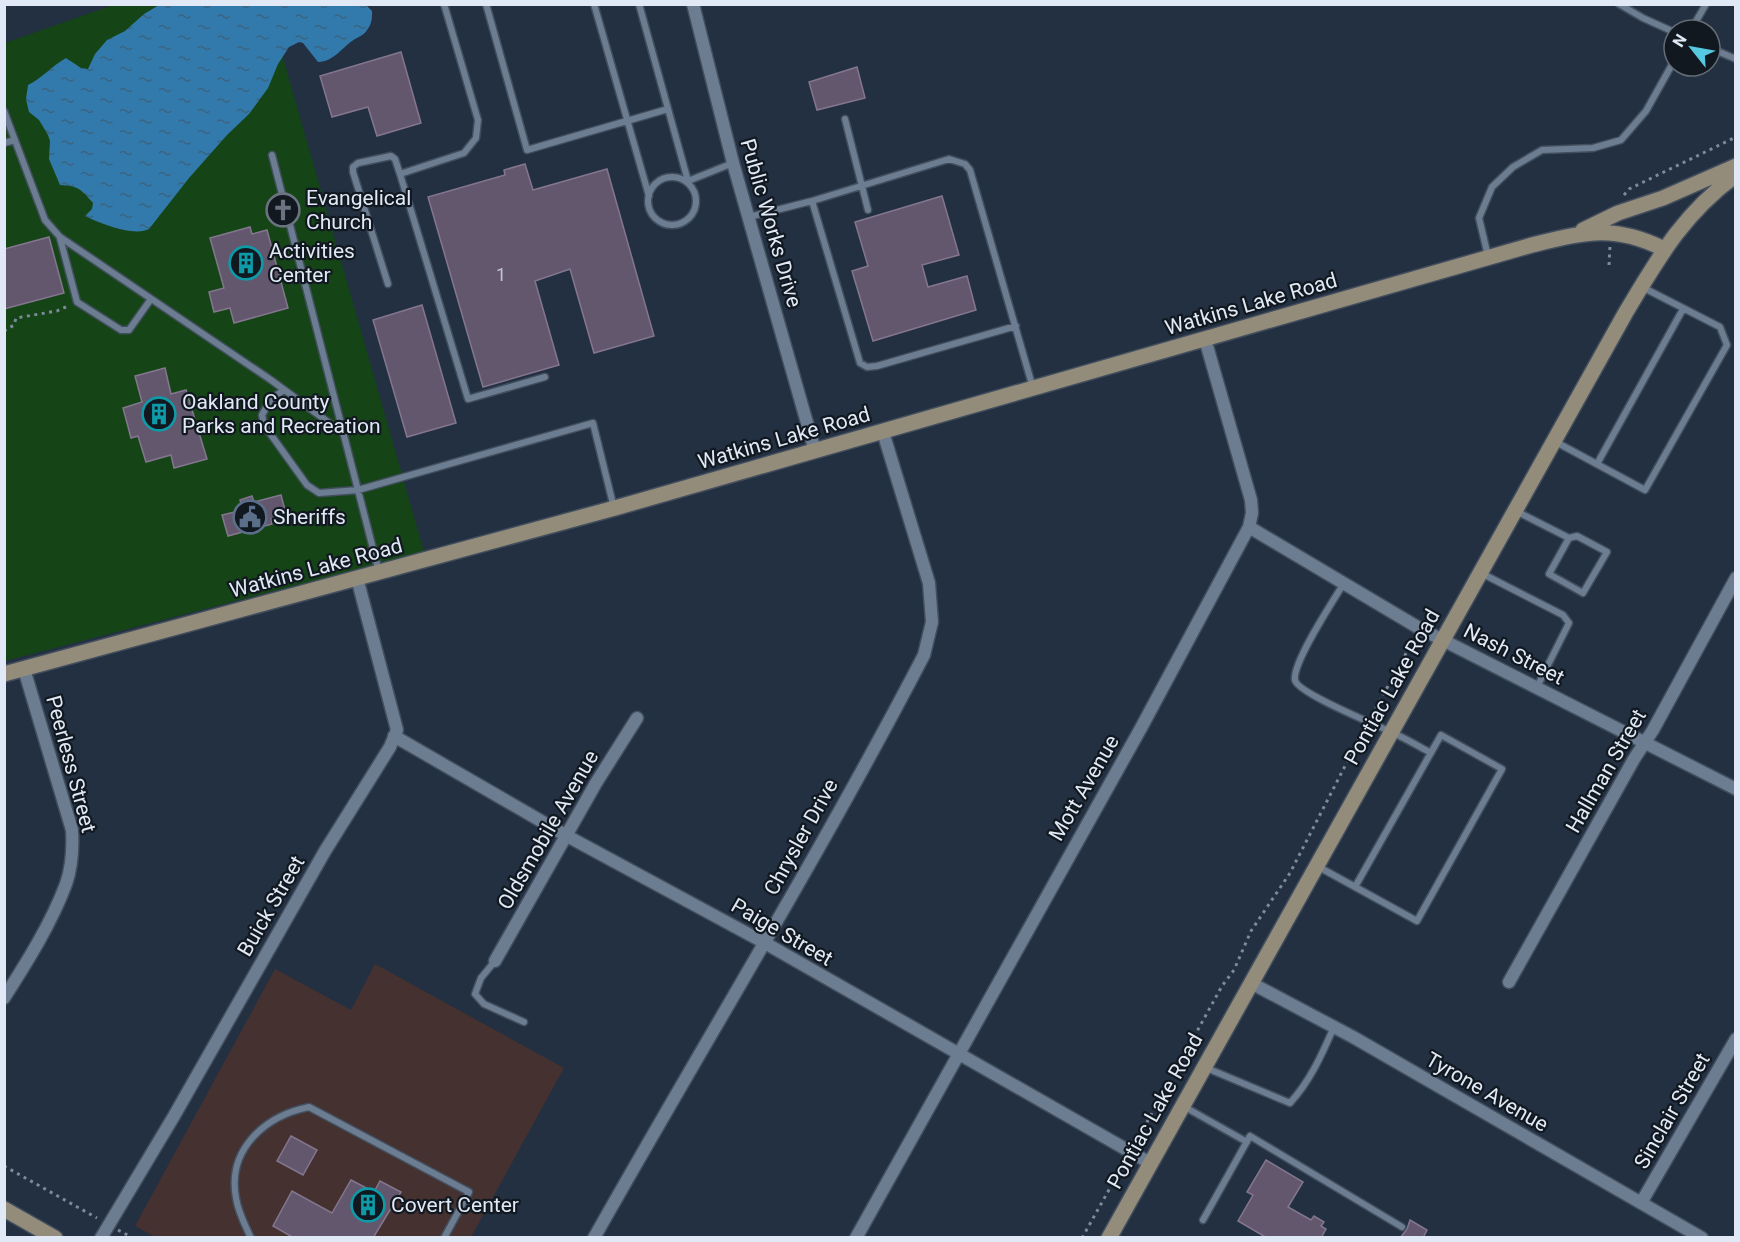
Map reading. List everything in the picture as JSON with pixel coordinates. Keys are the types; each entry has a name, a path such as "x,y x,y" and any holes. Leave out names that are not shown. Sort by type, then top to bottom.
{"street":[{"name":"Public Works Drive","path":"693,4 733,163 815,452"},
{"name":"Watkins Lake Road","path":"1572,235 1618,213 1663,198 1736,166"},
{"name":"Pontiac Lake Road","path":"1109,1238 1641,286 1664,249 1695,209 1716,189 1736,175"},
{"name":"Watkins Lake Road","path":"4,674 615,508 1572,235 1621,233 1640,237 1664,249"},
{"name":"Mott Avenue","path":"856,1238 1141,728 1249,527 1252,513 1251,503 1206,339"},
{"name":"Chrysler Drive","path":"594,1238 652,1134 765,943 924,655 933,622 929,583 883,432"},
{"name":"Nash Street","path":"1249,527 1443,639 1736,789"},
{"path":"357,578 392,706 397,730 394,736"},
{"name":"Hallman Street","path":"1509,982 1736,578"},
{"name":"Peerless Street","path":"4,998 52,915 67,883 73,850 72,830 24,669"},
{"name":"Oldsmobile Avenue","path":"495,961 596,783 637,718"},
{"name":"Paige Street","path":"394,736 567,836 765,943 1150,1163"},
{"name":"Buick Street","path":"101,1238 174,1116 325,851 390,747 394,736"},
{"name":"Tyrone Avenue","path":"1251,983 1334,1027 1702,1238"},
{"name":"Sinclair Street","path":"1641,1203 1736,1039"},
{"path":"4,1209 55,1238"}],"lane":[{"path":"400,174 464,153 476,138 478,120 444,4"},
{"path":"486,4 527,150 668,109"},
{"path":"594,4 629,121 651,211 662,222 677,224 684,221 694,209 695,194 688,181 639,4"},
{"path":"1619,4 1662,27"},
{"path":"1698,18 1706,4"},
{"path":"1722,53 1736,59"},
{"path":"1489,257 1479,218 1492,187 1513,167 1542,150 1593,148 1621,140 1646,111 1664,78"},
{"path":"4,111 45,220 60,237 343,433"},
{"path":"845,119 868,210"},
{"path":"4,143 15,140"},
{"path":"272,155 379,573"},
{"path":"388,284 353,167 358,163 391,156 395,159 400,174 468,399 545,376"},
{"path":"749,217 812,201 949,159 965,164 970,170 1033,388"},
{"path":"649,196 652,188 664,178 672,177 688,181 733,163"},
{"path":"812,201 860,363 867,367 877,366 1016,326"},
{"path":"60,237 77,302 121,330 129,330 151,299"},
{"path":"1553,441 1645,490 1728,345 1720,327 1641,286"},
{"path":"1597,464 1683,309"},
{"path":"284,390 271,399 262,415 264,425 307,485 319,493 358,490 593,423 615,508"},
{"path":"1515,511 1569,538 1577,536 1607,552 1583,593 1548,574 1569,538"},
{"path":"1480,573 1563,615 1569,623 1537,687"},
{"path":"1344,583 1299,661 1295,680 1298,686 1431,753"},
{"path":"1317,865 1355,887 1417,921 1502,769 1441,735 1355,887"},
{"path":"495,961 481,978 475,994 484,1004 524,1022"},
{"path":"1204,1067 1290,1102 1314,1071 1334,1027"},
{"path":"1182,1105 1247,1142"},
{"path":"251,1238 236,1198 235,1176 241,1153 254,1134 271,1120 292,1110 309,1107 469,1192 444,1238"},
{"path":"1203,1220 1250,1136 1402,1227"}],"path":[{"path":"4,331 14,325 16,318 57,311 77,302"},
{"path":"1135,1143 1222,986 1234,970 1251,931 1290,873 1340,773 1416,635"},
{"path":"1082,1238 1125,1161"},
{"path":"4,1166 133,1238"}],"shaded area":[{"path":"375,964 564,1068 471,1237 157,1238 135,1226 275,969 351,1010"}],"green space":[{"path":"113,5 268,5 424,552 5,661 5,43"}],"water":[{"path":"159,5 366,5 372,11 369,28 329,59 318,62 303,43 299,42 289,47 278,64 268,88 249,114 189,178 149,229 126,230 85,216 92,209 93,203 78,189 60,185 49,159 48,135 39,120 29,112 26,99 28,85 66,58 81,68 88,69 95,54 107,40 125,31 144,14"}],"building":[{"path":"401,52 421,123 377,136 368,107 332,117 320,76"},
{"path":"857,67 865,98 817,110 809,82"},
{"path":"525,164 533,190 607,169 654,336 594,353 570,269 535,281 559,365 483,387 428,197 505,175 504,170"},
{"path":"942,196 959,255 922,265 928,287 967,276 976,310 873,341 852,271 868,266 855,222"},
{"name":"Activities Center","path":"250,227 252,234 267,230 288,308 234,323 230,308 214,312 209,292 224,288 210,238"},
{"path":"49,237 64,293 4,309 4,249"},
{"path":"422,305 456,423 407,437 373,320"},
{"name":"Oakland County Parks and Recreation","path":"165,368 171,394 186,390 207,459 174,468 171,455 146,462 138,436 131,438 123,408 142,402 135,376"},
{"name":"Sheriffs","path":"281,495 286,514 271,519 272,524 228,536 222,515 243,510 240,500 252,496 254,502"},
{"path":"291,1136 317,1150 303,1175 277,1161"},
{"path":"1266,1160 1303,1182 1288,1207 1311,1220 1314,1216 1324,1222 1321,1226 1326,1229 1321,1238 1267,1238 1238,1221 1253,1195 1247,1192"},
{"name":"Covert Center","path":"351,1180 374,1192 380,1181 401,1192 373,1238 294,1238 273,1226 292,1191 332,1213"},
{"path":"1410,1220 1427,1230 1423,1238 1400,1238"}],"place":[{"name":"Evangelical Church","path":"283,210"},
{"name":"Activities Center","path":"246,263"},
{"name":"Oakland County Parks and Recreation","path":"159,414"},
{"name":"Sheriffs","path":"250,517"},
{"name":"Covert Center","path":"368,1205"}]}
